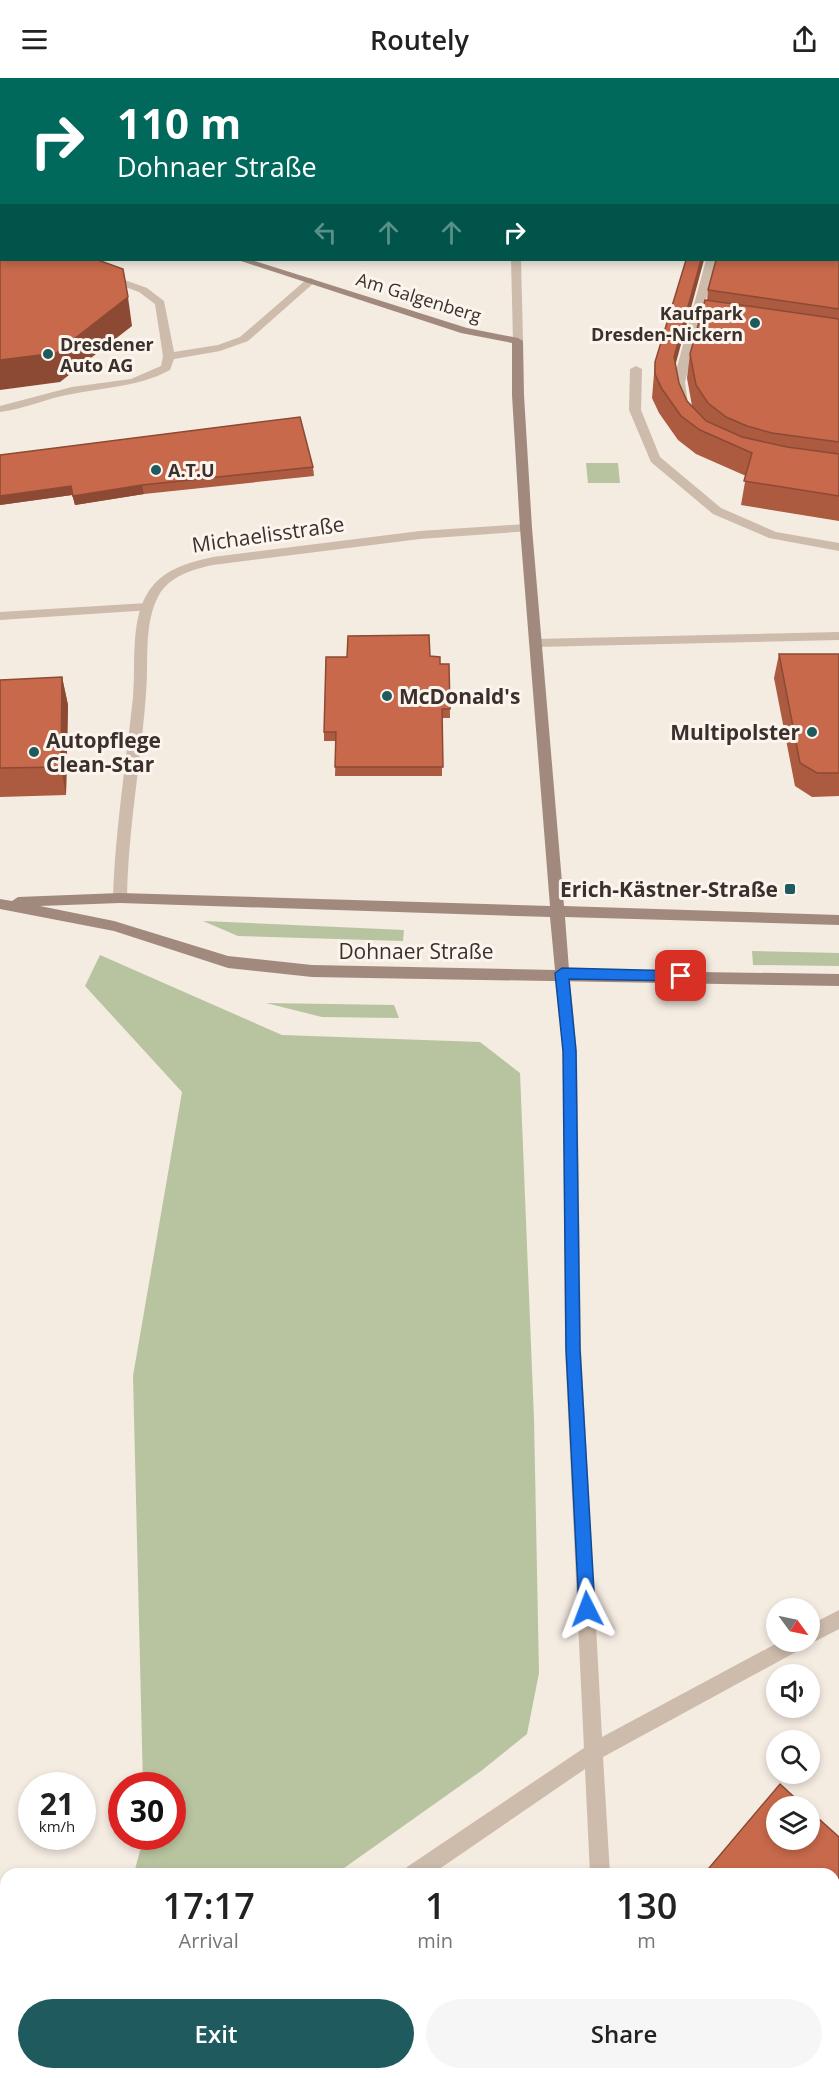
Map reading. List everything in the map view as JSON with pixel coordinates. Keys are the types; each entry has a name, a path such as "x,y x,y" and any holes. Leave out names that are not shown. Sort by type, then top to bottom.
{"main road":[{"name":"Am Galgenberg","path":"246,261 465,331 518,341"},
{"path":"518,341 518,395 526,528 562,973"},
{"name":"Dohnaer Straße","path":"0,903 120,898 839,920"},
{"name":"Dohnaer Straße","path":"0,903 114,926 228,962 312,971 562,973 839,980"}],"street":[{"path":"516,261 518,341"},
{"path":"686,410 681,401 679,382 700,319 711,261"},
{"path":"0,409 20,407 71,391 136,382 166,368 169,356 160,303 143,290 100,274"},
{"path":"169,356 220,348 244,339 311,281"},
{"path":"636,369 635,410 655,459 717,511 773,535 839,547"},
{"name":"Michaelisstraße","path":"120,898 120,869 140,694 147,607 153,593 167,578 186,566 420,535 526,528"},
{"path":"0,616 147,607"},
{"path":"536,643 839,636"},
{"path":"562,973 570,1051 573,1349 600,1868"},
{"path":"820,1629 839,1619"},
{"path":"423,1868 594,1752 779,1652"}],"green space":[{"path":"586,463 618,463 620,483 588,483"},
{"path":"203,921 404,930 403,941 238,936"},
{"path":"752,951 839,953 839,966 753,965"},
{"path":"100,955 282,1035 480,1042 520,1073 534,1419 539,1673 527,1734 481,1771 344,1868 135,1868 140,1850 186,1850 186,1772 143,1772 133,1376 182,1092 85,986"},
{"path":"266,1003 394,1005 399,1018 322,1017"}],"building":[{"name":"Dresdener Auto AG","path":"0,261 101,261 123,269 128,297 56,353 0,360"},
{"path":"686,261 701,261 674,357 679,383 687,401 706,421 742,437 787,447 839,454 839,496 744,481 752,453 700,430 681,416 662,389 655,374 655,362"},
{"path":"716,261 839,261 839,309 708,290"},
{"path":"705,300 839,319 839,442 772,433 747,426 726,417 708,403 696,385 690,354"},
{"name":"A.T.U","path":"300,417 313,467 142,485 73,496 71,486 0,496 0,455"},
{"name":"McDonald's","path":"429,635 430,656 440,657 440,664 449,664 450,709 442,709 443,767 335,767 336,732 324,732 326,657 347,657 348,636"},
{"name":"Multipolster","path":"779,654 839,654 839,773 817,773 800,763"},
{"name":"Autopflege Clean-Star","path":"62,677 61,767 0,768 0,680"},
{"path":"780,1784 793,1796 770,1796"},
{"path":"766,1801 766,1850 820,1850 820,1820 839,1837 839,1868 709,1868"}],"place":[{"name":"Kaufpark Dresden-Nickern","path":"755,323"},
{"name":"Dresdener Auto AG","path":"48,354"},
{"name":"A.T.U","path":"156,470"},
{"name":"McDonald's","path":"387,696"},
{"name":"Multipolster","path":"812,732"},
{"name":"Autopflege Clean-Star","path":"34,752"},
{"name":"Erich-Kästner-Straße","path":"790,889"}],"route":[{"path":"587,1609 573,1349 570,1051 562,973 681,976"}]}
